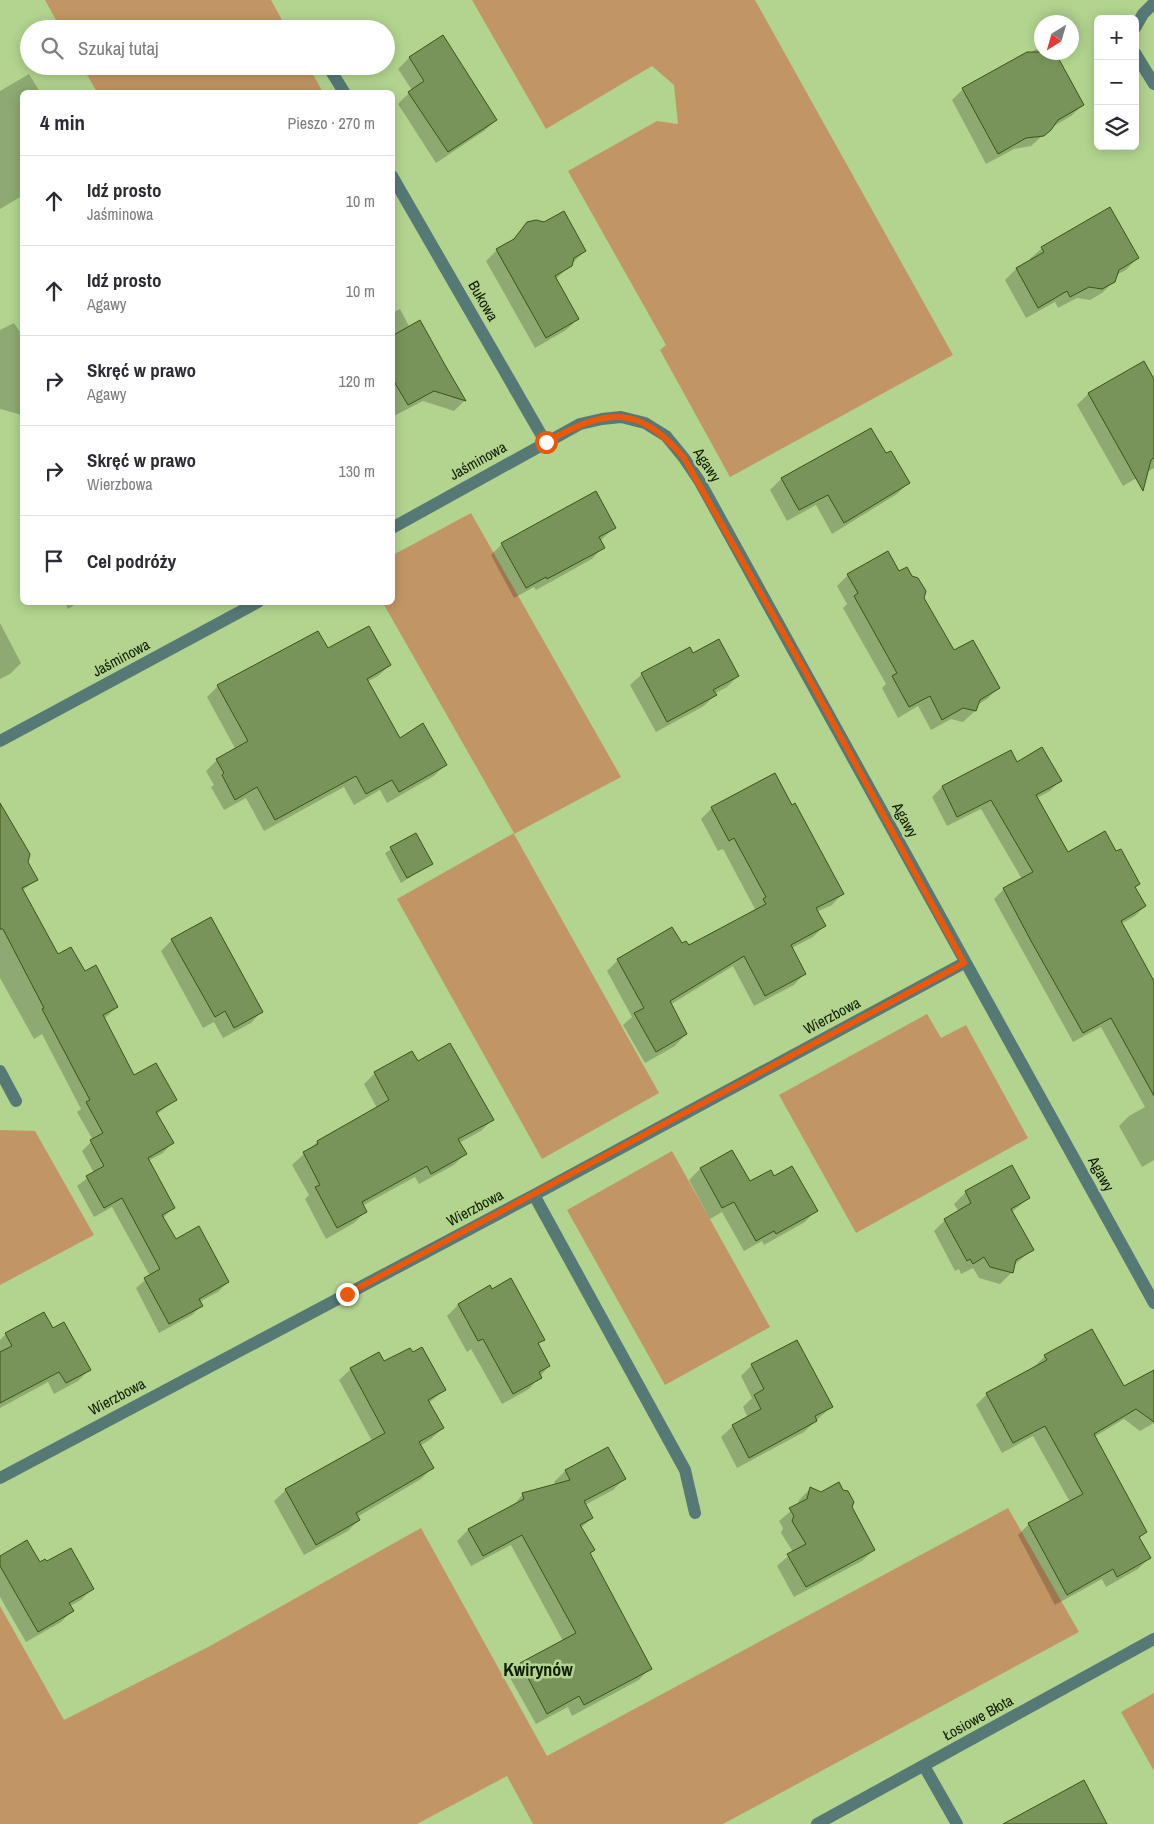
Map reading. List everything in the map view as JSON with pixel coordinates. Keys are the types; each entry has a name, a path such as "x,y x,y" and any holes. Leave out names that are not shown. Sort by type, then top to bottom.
{"street":[{"path":"1139,21 1154,3"},
{"path":"1139,59 1154,84"},
{"path":"334,75 343,90"},
{"name":"Bukowa","path":"395,181 546,442"},
{"name":"Agawy","path":"580,424 621,417 645,423 666,436 684,458 768,604 964,963 1154,1303"},
{"name":"Jaśminowa","path":"395,526 580,424"},
{"name":"Jaśminowa","path":"0,741 252,605"},
{"name":"Wierzbowa","path":"0,1478 534,1195 964,963"},
{"path":"0,1070 16,1101"},
{"path":"534,1195 685,1470 695,1514"},
{"name":"Łosiowe Błota","path":"817,1824 1154,1639"},
{"path":"924,1766 956,1824"}],"shaded area":[{"path":"45,0 271,0 282,20 56,20"},
{"path":"472,0 755,0 953,355 730,477 660,350 666,345 568,171 657,121 678,124 674,85 652,66 546,129"},
{"path":"87,75 313,75 322,90 96,90"},
{"path":"471,513 621,777 514,834 659,1093 542,1159 397,899 514,833 384,605 395,605 395,554"},
{"path":"927,1014 941,1038 966,1025 1028,1138 856,1233 779,1095"},
{"path":"0,1130 35,1131 94,1235 0,1285"},
{"path":"672,1151 770,1327 665,1385 567,1210"},
{"path":"1008,1508 1079,1632 723,1824 533,1824 507,1776 417,1824 0,1824 0,1606 64,1720 210,1646 421,1528 547,1756"},
{"path":"1154,1693 1154,1771 1121,1712"}],"building":[{"path":"443,35 497,120 448,152 408,92 424,81 409,57"},
{"path":"1027,52 1034,52 1034,60 1059,60 1084,105 1058,120 1044,136 1026,138 998,154 962,88"},
{"path":"1110,207 1139,258 1119,270 1115,282 1102,289 1089,287 1070,297 1067,291 1038,308 1016,268 1044,252 1041,247"},
{"path":"564,211 586,251 574,258 572,266 555,276 579,319 546,338 496,249 514,239 527,222 536,220 544,222"},
{"path":"420,320 466,401 434,391 408,405 395,383 395,334"},
{"path":"1144,361 1154,379 1154,458 1151,460 1143,491 1088,393"},
{"path":"871,428 886,453 891,451 910,483 844,523 828,495 799,510 781,478"},
{"path":"596,491 616,528 599,537 605,548 526,588 501,543"},
{"path":"888,551 899,571 907,567 912,576 918,578 926,591 924,598 954,650 973,640 1000,688 980,700 976,711 963,708 942,720 930,696 909,707 892,676 897,673 854,596 858,593 847,574"},
{"path":"369,626 391,665 367,679 400,738 423,723 447,765 399,792 392,780 366,794 356,776 275,820 257,787 235,800 216,759 248,741 217,685 318,631 328,648"},
{"path":"719,639 739,676 713,690 717,695 667,722 641,673 690,647 693,653"},
{"path":"1042,747 1062,781 1036,795 1068,852 1105,831 1116,851 1121,849 1140,884 1135,887 1146,906 1121,921 1154,981 1154,1096 1111,1018 1083,1033 1031,941 1003,888 1033,872 991,800 957,817 942,786 1011,750 1017,762"},
{"path":"775,773 792,805 795,803 844,894 816,908 826,926 791,945 806,974 765,996 744,956 670,1001 687,1034 656,1052 634,1013 644,1008 617,959 672,927 682,943 686,941 689,945 766,904 763,899 766,897 734,838 729,841 711,807"},
{"path":"0,803 30,854 28,862 38,880 22,888 58,954 71,947 85,971 96,965 118,1007 103,1015 134,1075 156,1063 177,1100 156,1112 174,1143 148,1158 175,1208 162,1215 176,1239 199,1226 229,1282 199,1299 203,1306 169,1324 144,1278 160,1269 122,1198 104,1208 86,1176 104,1166 90,1140 103,1133 86,1102 90,1100 42,1009 44,1008 3,929 0,929"},
{"path":"416,833 433,864 407,878 390,847"},
{"path":"211,917 263,1012 234,1028 225,1011 215,1017 171,939"},
{"path":"450,1043 494,1120 458,1139 467,1154 431,1174 427,1166 362,1202 367,1212 337,1228 315,1187 320,1185 303,1152 318,1144 317,1141 389,1100 374,1072 412,1051 418,1061"},
{"path":"732,1150 750,1181 771,1170 774,1176 792,1166 818,1211 776,1234 774,1231 756,1241 734,1202 722,1208 700,1168"},
{"path":"1012,1165 1030,1198 1011,1209 1034,1250 1016,1260 1013,1273 990,1267 984,1257 973,1264 970,1259 967,1261 944,1219 971,1203 965,1191"},
{"path":"511,1278 545,1340 538,1343 550,1366 539,1372 542,1378 513,1394 483,1339 478,1341 458,1304 490,1285 492,1289"},
{"path":"44,1312 53,1328 64,1322 91,1370 66,1383 59,1372 0,1403 0,1352 12,1346 5,1333"},
{"path":"1092,1329 1124,1386 1154,1370 1154,1422 1136,1409 1094,1434 1147,1532 1139,1537 1151,1558 1117,1577 1113,1569 1067,1595 1028,1523 1083,1494 1045,1426 1013,1443 986,1393 1047,1360 1044,1355"},
{"path":"797,1340 833,1407 815,1416 817,1421 749,1458 732,1425 761,1409 754,1395 764,1389 751,1364"},
{"path":"422,1347 446,1390 428,1400 444,1428 419,1442 434,1468 356,1513 360,1520 316,1545 285,1489 385,1433 350,1368 379,1352 384,1361 410,1348 413,1352"},
{"path":"608,1447 626,1479 584,1501 593,1518 580,1525 595,1550 590,1553 652,1669 584,1705 579,1696 547,1714 520,1663 576,1633 522,1535 483,1556 468,1529 524,1499 522,1493 570,1480 565,1470"},
{"path":"839,1482 843,1490 848,1491 854,1502 852,1507 875,1550 806,1587 787,1554 806,1544 792,1521 794,1516 789,1508 807,1499 810,1487 821,1492"},
{"path":"27,1540 40,1562 45,1559 47,1561 71,1548 94,1589 69,1603 74,1611 38,1632 0,1566 0,1556"},
{"path":"1084,1780 1107,1824 1003,1824"}],"district":[{"name":"Kwirynów","path":"538,1670"}],"route":[{"path":"347,1294 964,963 806,673 700,482 684,458 666,436 645,423 621,417 580,424 546,442"}]}
